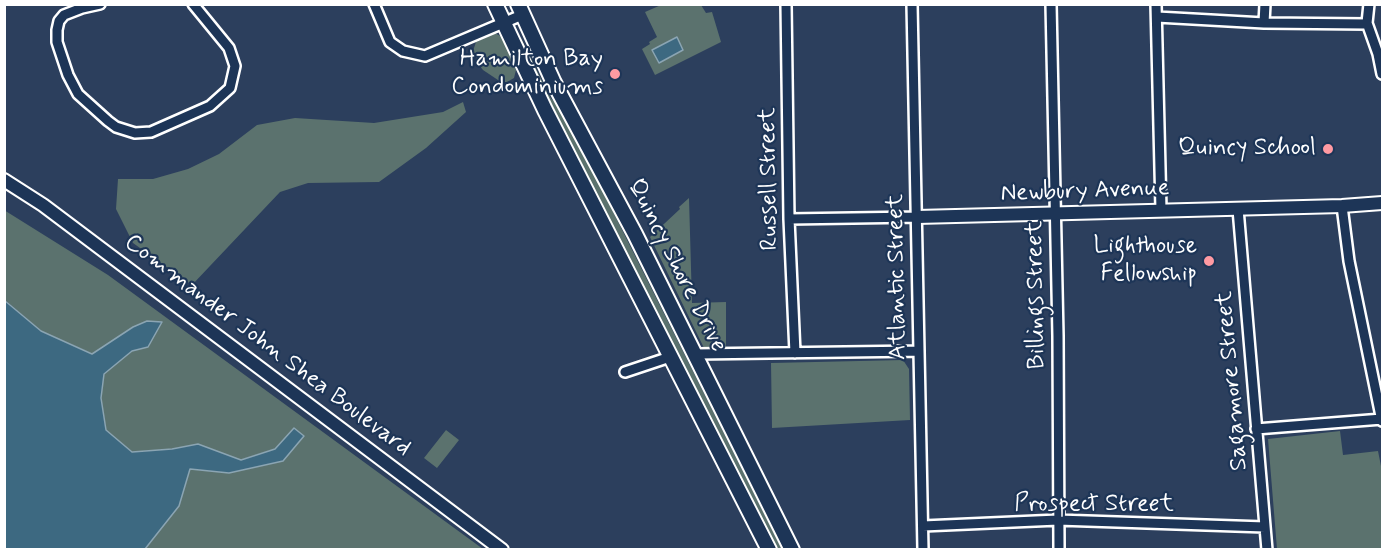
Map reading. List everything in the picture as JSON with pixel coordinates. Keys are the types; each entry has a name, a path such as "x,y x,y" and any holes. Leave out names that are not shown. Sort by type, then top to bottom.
{"main road":[{"name":"Quincy Shore Drive","path":"495,4 670,357 769,549"},
{"name":"Quincy Shore Drive","path":"520,10 553,81 635,234 792,549"}],"street":[{"path":"100,4 64,15 59,21 57,42 68,75 78,94 108,122 135,133 151,132 210,106 230,87 235,66 229,48 192,4"},
{"path":"374,4 390,42 396,48 412,55 425,56 503,24 520,10"},
{"name":"Russell Street","path":"786,4 789,219 795,353"},
{"name":"Atlantic Street","path":"912,4 923,549"},
{"name":"Billings Street","path":"1052,4 1059,549"},
{"path":"1156,4 1161,210"},
{"path":"1264,23 1265,4"},
{"path":"1369,4 1367,24 1383,74"},
{"path":"1157,18 1264,23 1367,24"},
{"name":"Commander John Shea Boulevard","path":"4,180 43,205 502,549"},
{"name":"Newbury Avenue","path":"789,219 1055,214 1383,203"},
{"path":"1256,429 1382,420 1349,261 1342,206"},
{"name":"Sagamore Street","path":"1238,209 1267,549"},
{"path":"696,354 919,351"},
{"path":"625,372 670,357"},
{"name":"Prospect Street","path":"923,526 1058,520 1265,527"}],"green space":[{"path":"661,5 701,5 706,13 712,12 721,42 655,75 642,49 657,37 645,12"},
{"path":"495,33 502,37 516,70 514,78 507,82 501,82 483,70 473,51 476,42"},
{"path":"521,38 550,97 563,112 782,549 775,549 519,39"},
{"path":"463,102 466,112 426,148 379,182 308,183 280,192 192,285 133,243 116,209 118,179 153,179 188,169 219,154 257,125 295,118 374,123 443,112"},
{"path":"689,198 692,303 726,302 726,347 704,348 650,237"},
{"path":"4,210 108,275 483,549 145,549 179,506 190,469 229,473 283,461 294,428 275,449 240,460 198,444 172,449 132,452 106,430 101,398 104,374 132,351 148,347 133,327 93,354 41,331 5,300"},
{"path":"903,360 909,369 910,420 772,428 771,363"},
{"path":"446,430 459,440 437,468 424,458"},
{"path":"1340,431 1343,455 1378,451 1382,471 1382,549 1277,549 1268,439"}],"water":[{"path":"677,37 683,50 659,63 652,50"},
{"path":"4,300 41,331 92,354 133,327 147,321 162,322 148,347 132,351 104,374 101,398 106,430 132,452 172,449 198,444 241,460 275,449 294,428 304,436 283,461 229,473 190,469 179,506 145,549 5,549"}],"place":[{"name":"Hamilton Bay Condominiums","path":"615,74"},
{"name":"Quincy School","path":"1328,149"},
{"name":"Lighthouse Fellowship","path":"1209,261"}]}
